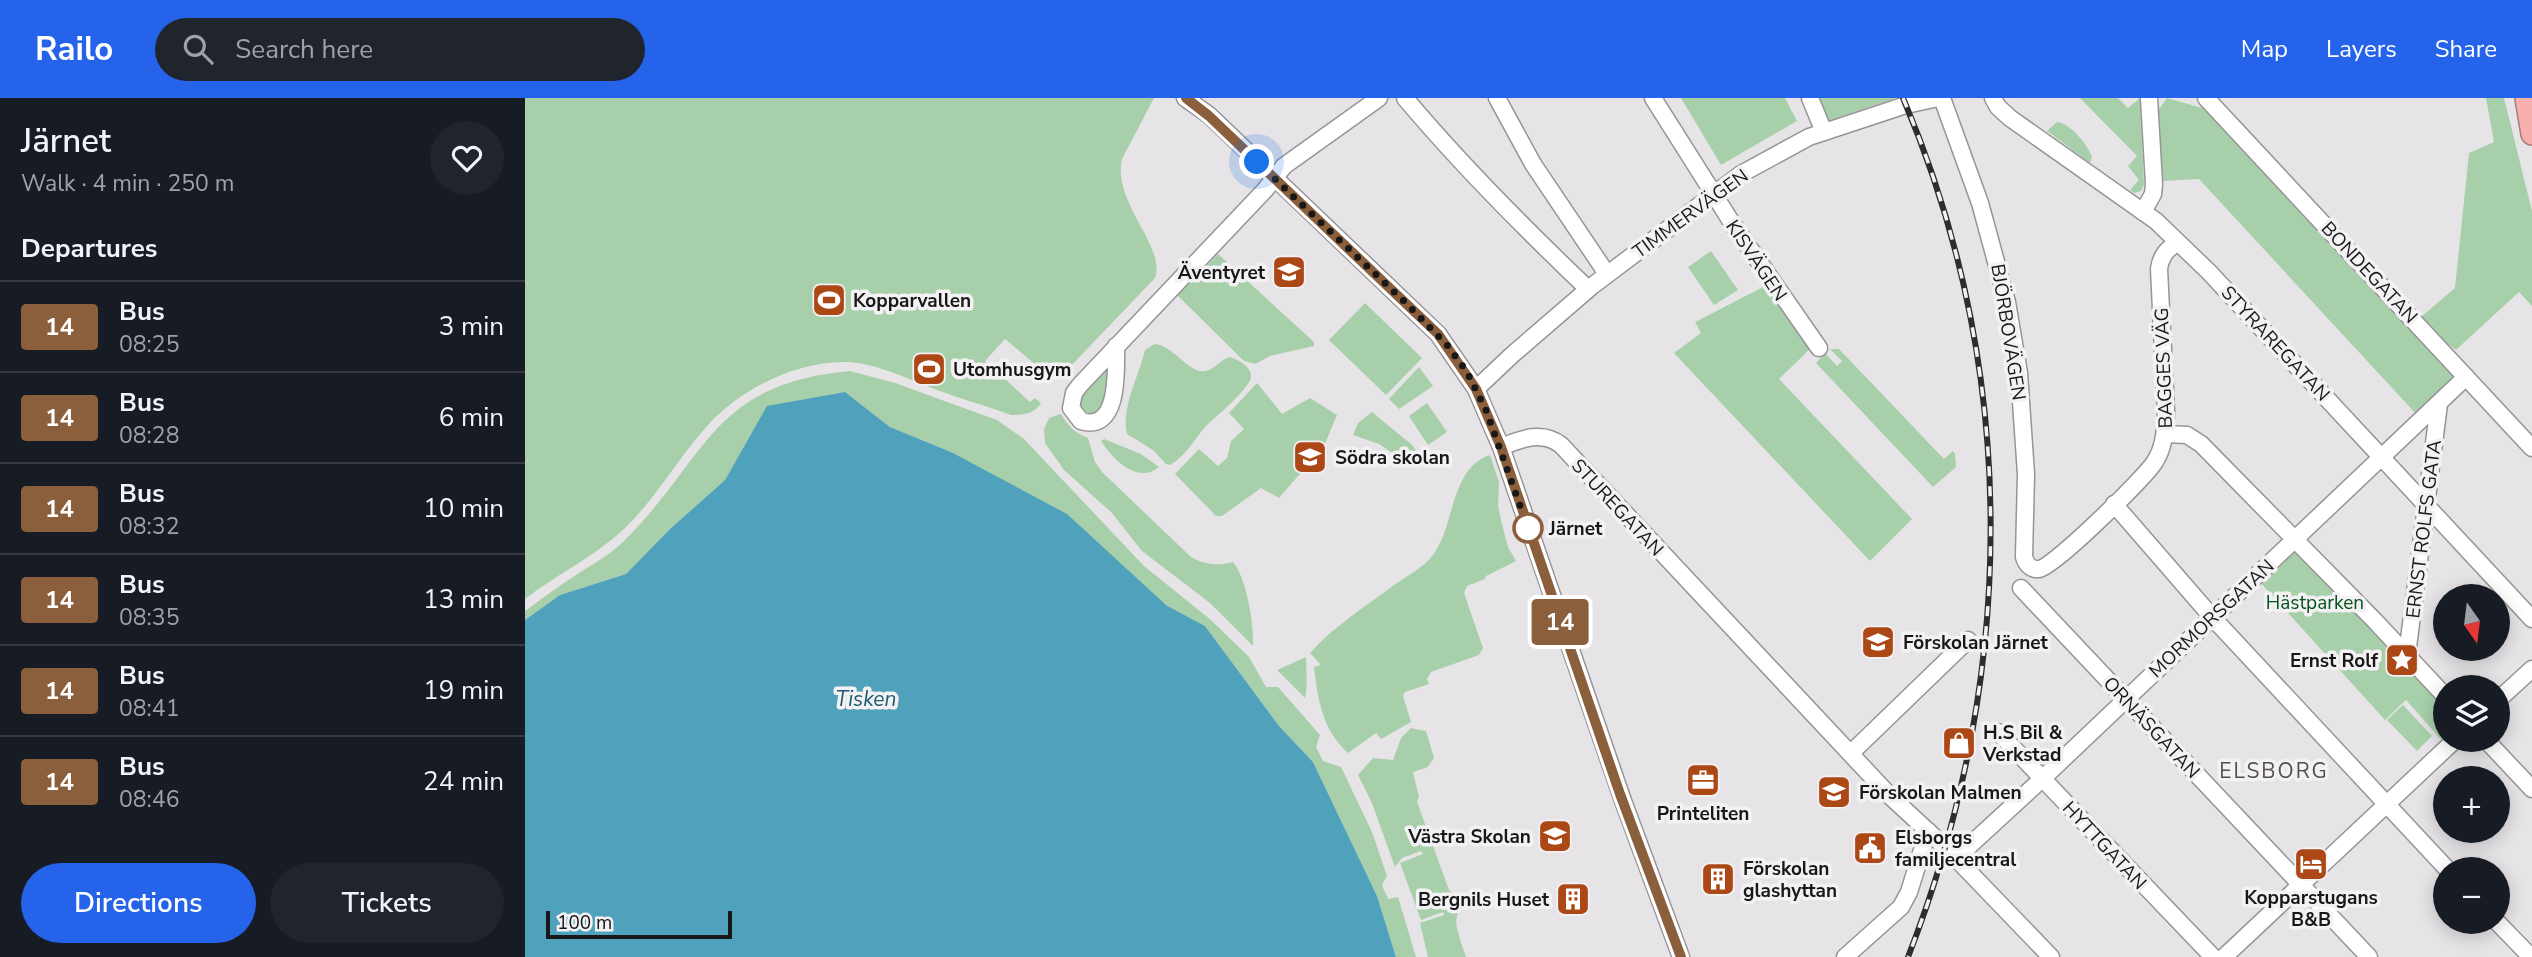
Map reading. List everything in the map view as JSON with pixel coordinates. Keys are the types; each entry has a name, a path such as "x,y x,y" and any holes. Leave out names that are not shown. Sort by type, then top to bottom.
{"highway":[{"path":"2526,98 2532,134"}],"street":[{"path":"1185,98 1209,116 1438,334 1476,389 1501,447 1620,794 1681,957"},
{"path":"1116,346 1284,166 1379,98"},
{"path":"1405,98 1487,191 1588,289"},
{"path":"1497,98 1533,164 1607,274"},
{"name":"KISVÄGEN","path":"1653,98 1713,195 1819,348"},
{"path":"1810,98 1824,132"},
{"name":"TIMMERVÄGEN","path":"1476,389 1588,289 1741,174 1788,147 1824,132 1906,105 1940,98"},
{"name":"BJÖRBOVÄGEN","path":"1940,98 1980,203 2007,302 2019,373 2026,474 2024,557 2026,563 2035,569"},
{"name":"STYRAREGATAN","path":"1993,98 2010,118 2143,212 2177,242 2235,300 2532,619"},
{"path":"2143,212 2153,194 2154,184 2149,98"},
{"name":"BONDEGATAN","path":"2206,98 2532,448"},
{"name":"BAGGES VÄG","path":"2035,569 2046,567 2114,504 2154,462 2161,450 2165,434 2165,378 2159,269 2160,259 2167,249 2177,242"},
{"name":"MORMORSGATAN","path":"1956,858 2466,377"},
{"name":"ERNST ROLFS GATA","path":"2407,655 2439,404"},
{"path":"2165,434 2187,435 2201,444 2433,683"},
{"name":"STUREGATAN","path":"1501,447 1529,437 1549,438 1560,445 1890,796 1956,858 2051,957"},
{"path":"2114,504 2212,617 2436,857"},
{"name":"ORNÄSGATAN","path":"2021,588 2369,957"},
{"path":"1851,753 1968,640"},
{"path":"2510,689 2532,669"},
{"name":"HYTTGATAN","path":"1998,732 2213,957"},
{"path":"2224,957 2442,752"},
{"path":"2497,752 2532,789"},
{"path":"1845,957 1901,907 1909,892 1928,831"},
{"path":"2509,934 2531,957"}],"green space":[{"name":"Kopparvallen","path":"525,98 1154,98 1122,159 1121,175 1124,192 1153,252 1155,278 1068,369 1050,377 1005,339 985,361 1030,402 1035,398 1041,403 1028,413 1011,415 883,369 849,362 791,371 754,388 708,425 628,525 591,555 525,599"},
{"path":"1681,98 1785,98 1797,121 1721,165"},
{"path":"1813,98 1893,98 1894,99 1824,122"},
{"path":"2080,98 2118,98 2128,108 2140,98 2144,185 2141,191 2134,193 2130,190 2139,180 2128,166 2137,156"},
{"path":"2167,98 2213,111 2459,378 2418,416 2199,179 2162,181 2157,112"},
{"path":"2486,98 2504,98 2532,211 2532,306 2519,292 2456,350 2424,326 2421,317 2455,288 2469,153 2494,142"},
{"path":"2057,122 2068,126 2082,141 2092,157 2090,163 2047,131"},
{"path":"1711,251 1738,290 1714,305 1688,267"},
{"path":"1218,254 1314,342 1314,346 1270,356 1255,364 1244,361 1177,295"},
{"path":"1765,286 1810,349 1779,379 1912,519 1870,561 1674,353 1701,333 1695,322"},
{"path":"1365,303 1422,358 1386,395 1329,340"},
{"path":"1155,344 1169,349 1199,371 1208,370 1229,357 1244,364 1251,373 1249,382 1239,395 1170,465 1153,450 1127,434 1126,413 1131,392 1145,350"},
{"path":"1830,349 1839,349 1944,459 1953,451 1956,467 1933,487 1816,363 1825,353 1837,366 1842,361"},
{"path":"1419,367 1433,386 1399,409 1389,399"},
{"path":"1104,370 1109,370 1111,374 1101,409 1092,414 1084,411 1080,404 1083,392"},
{"path":"850,371 895,383 997,420 1024,439 1144,566 1211,620 1249,657 1266,687 1278,687 1320,735 1316,747 1323,761 1341,767 1372,832 1387,876 1382,885 1388,899 1398,897 1416,957 1396,957 1377,896 1313,762 1279,726 1205,626 1166,605 951,452 890,427 845,392 767,407 725,480 670,529 626,574 560,595 525,621 525,611 625,540 696,453 740,408 768,391 804,379"},
{"path":"1257,383 1282,414 1310,398 1337,415 1324,446 1279,498 1261,488 1222,516 1216,516 1175,474 1199,449 1218,466 1227,458 1231,441 1244,429 1229,413"},
{"path":"1427,403 1447,432 1428,445 1409,416"},
{"path":"1372,412 1412,445 1421,457 1417,465 1412,466 1379,444 1353,435 1358,423"},
{"path":"1061,414 1072,429 1088,438 1095,462 1102,472 1191,557 1212,564 1233,562 1249,602 1253,646 1210,603 1142,551 1112,513 1064,470 1045,443 1044,429 1049,418"},
{"path":"1104,439 1141,454 1159,467 1142,473 1126,468 1106,448 1101,441"},
{"path":"1490,455 1499,482 1498,506 1502,524 1508,547 1516,561 1467,586 1464,593 1483,648 1479,655 1431,672 1427,679 1429,684 1405,692 1403,696 1411,722 1381,739 1376,733 1348,753 1327,724 1317,691 1314,667 1321,665 1310,653 1339,625 1429,560 1440,543 1467,472"},
{"name":"Hästparken","path":"2300,544 2433,695 2433,731 2406,700 2385,720 2259,581"},
{"path":"1306,657 1307,684 1305,698 1277,670"},
{"path":"2403,705 2432,736 2417,751 2387,720"},
{"path":"1411,728 1426,731 1434,758 1428,767 1413,772 1419,797 1417,802 1449,890 1458,901 1456,922 1466,957 1428,957 1420,923 1444,915 1443,912 1421,920 1400,863 1423,854 1421,851 1402,858 1395,867 1372,803 1358,775 1373,758 1393,760 1401,738"}],"water":[{"name":"Tisken","path":"845,392 890,427 951,452 1067,514 1166,605 1205,626 1279,726 1313,762 1377,896 1396,957 525,957 525,620 560,595 626,574 670,529 725,480 767,406"}],"railway":[{"path":"1903,98 1942,203 1969,310 1985,418 1991,527 1985,636 1970,744 1944,851 1908,957"}],"bus line":[{"name":"14","path":"1186,98 1209,116 1438,334 1467,372 1501,447 1620,794 1681,957"}],"place":[{"name":"Äventyret","path":"1289,272"},
{"name":"Kopparvallen","path":"829,300"},
{"name":"Utomhusgym","path":"929,369"},
{"name":"Södra skolan","path":"1310,457"},
{"name":"Järnet","path":"1528,528"},
{"name":"Förskolan Järnet","path":"1878,642"},
{"name":"Ernst Rolf","path":"2402,660"},
{"name":"H.S Bil & Verkstad","path":"1959,743"},
{"name":"Printeliten","path":"1703,780"},
{"name":"Förskolan Malmen","path":"1834,792"},
{"name":"Västra Skolan","path":"1555,836"},
{"name":"Elsborgs familjecentral","path":"1870,848"},
{"name":"Kopparstugans B&B","path":"2311,864"},
{"name":"Förskolan glashyttan","path":"1718,879"},
{"name":"Bergnils Huset","path":"1573,899"}],"district":[{"name":"ELSBORG","path":"2274,771"}],"route":[{"path":"1257,162 1438,334 1467,372 1501,447 1528,528"}]}
